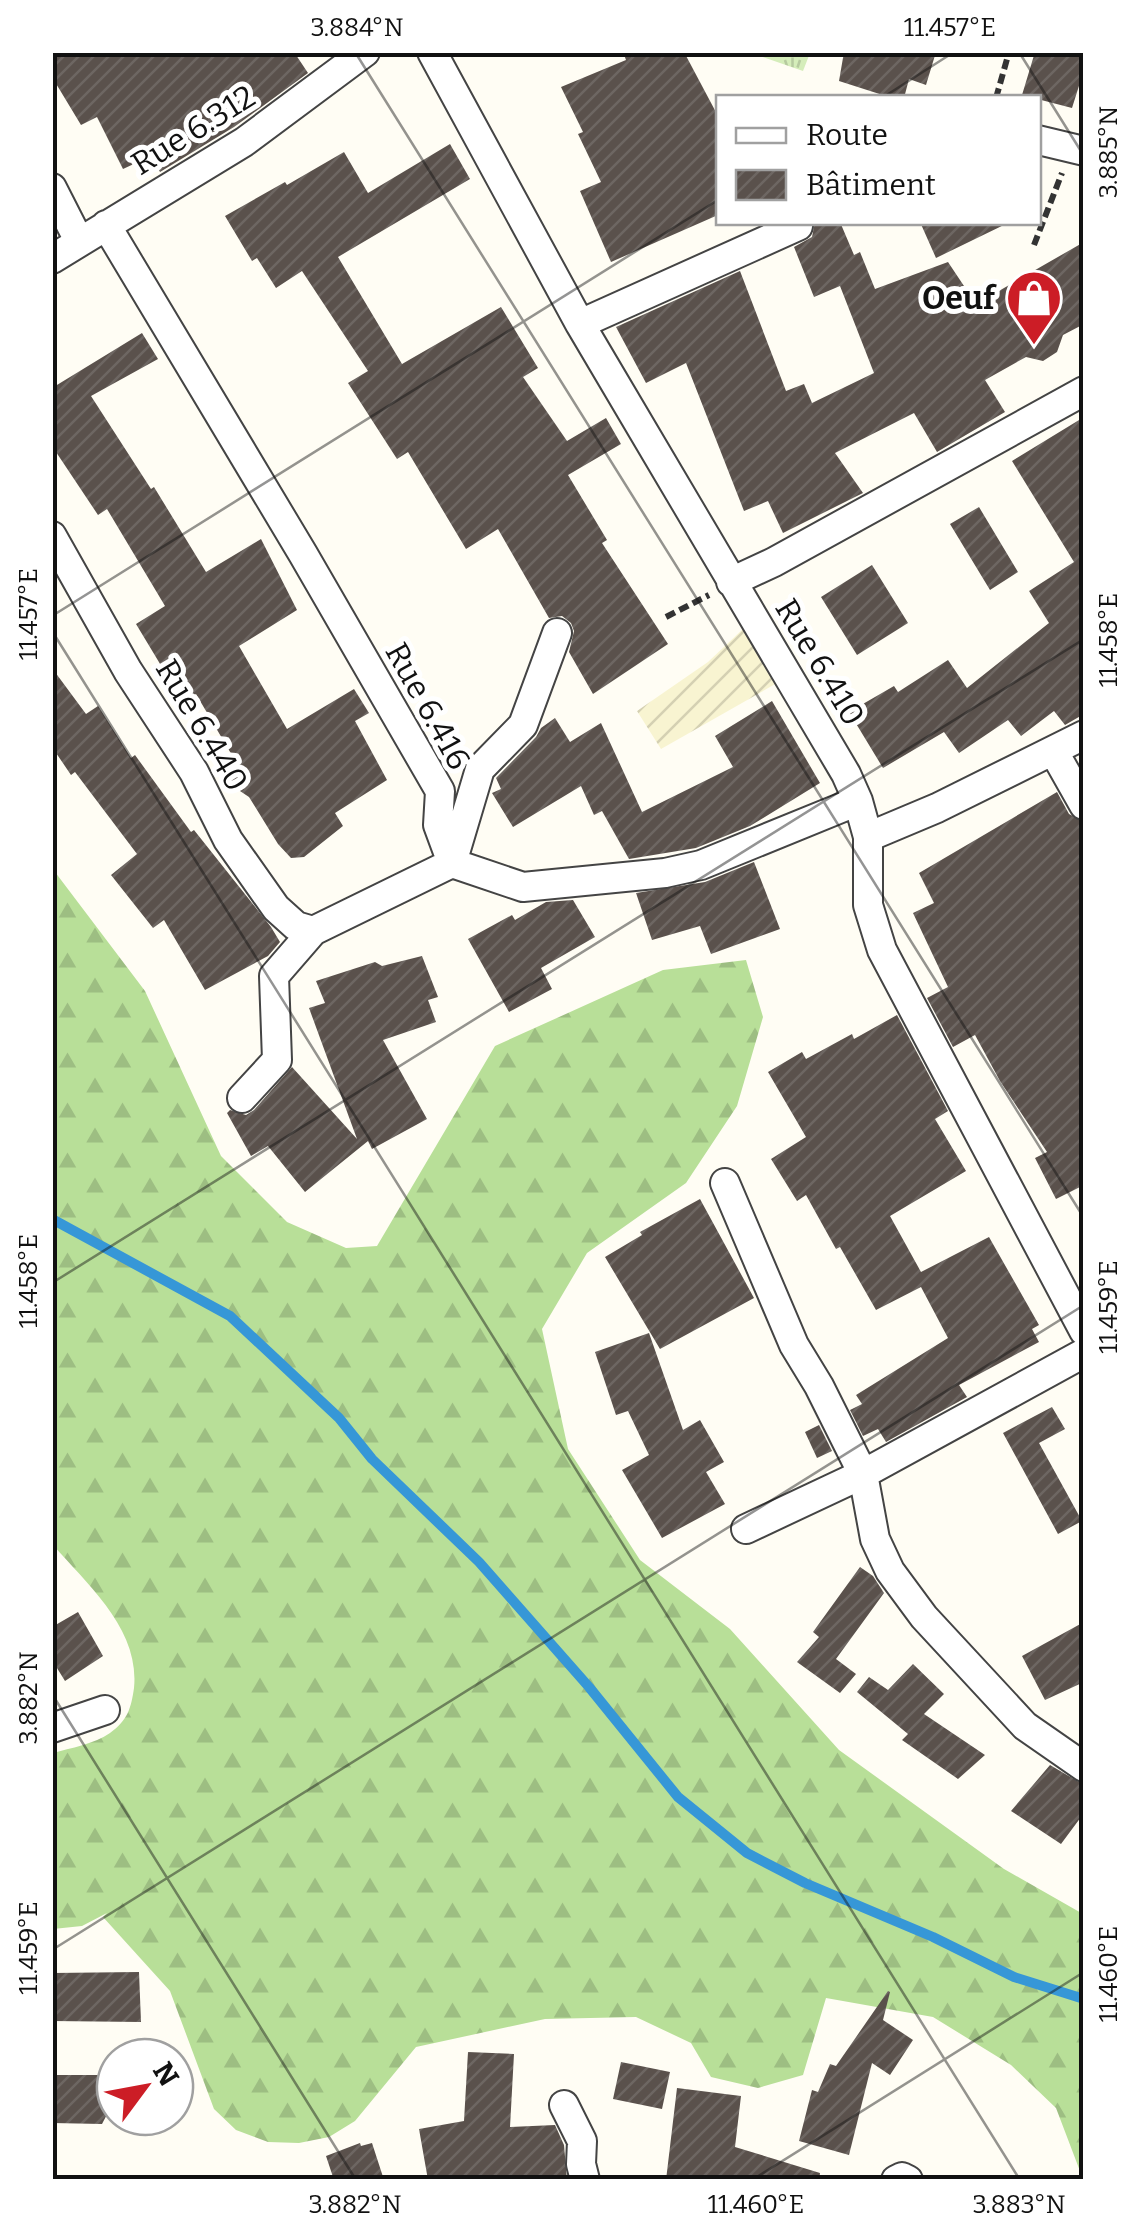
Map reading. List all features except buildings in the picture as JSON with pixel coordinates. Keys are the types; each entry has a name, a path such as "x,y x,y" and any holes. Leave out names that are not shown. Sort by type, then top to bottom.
{"street":[{"name":"Rue 6.312","path":"52,259 244,142 365,52"},
{"name":"Rue 6.410","path":"432,52 580,324 846,774 868,837 868,905 882,950 1084,1331"},
{"path":"1041,141 1077,150"},
{"path":"52,188 79,241"},
{"name":"Rue 6.416","path":"106,225 440,791 438,825 452,863"},
{"path":"580,324 798,226"},
{"path":"731,582 1084,391"},
{"name":"Rue 6.440","path":"52,536 128,671 194,772 228,840 276,908 296,926 313,931"},
{"path":"452,863 480,769 523,725 557,633"},
{"path":"868,837 937,808 1084,735"},
{"path":"1054,752 1084,805"},
{"path":"242,1098 277,1060 274,976 313,931 452,863 523,887 664,873 701,865 858,800"},
{"path":"725,1182 794,1345 863,1474 875,1539 890,1571 924,1617 1025,1726 1084,1767"},
{"path":"746,1529 863,1474 1084,1353"},
{"path":"52,1728 105,1710"},
{"path":"564,2105 582,2141 585,2180"},
{"path":"896,2180 908,2180"}],"path":[{"path":"997,95 1009,52"},
{"path":"1034,245 1077,150"},
{"path":"666,617 731,582"}],"shaded area":[{"path":"744,628 777,683 661,749 637,711 708,662"}],"green space":[{"path":"810,52 803,71 751,53"},
{"path":"52,868 145,991 221,1156 287,1222 346,1248 377,1246 495,1046 663,970 746,960 763,1017 737,1106 686,1183 587,1253 542,1329 568,1449 640,1560 730,1629 839,1750 1004,1869 1083,1914 1083,2179 1056,2108 1011,2065 933,2017 826,1998 803,2075 758,2088 711,2077 691,2043 636,2017 545,2019 416,2047 355,2121 329,2137 299,2143 268,2142 236,2130 214,2109 195,2058 195,2037 187,2037 170,1991 103,1917 107,1913 82,1926 53,1929 53,1753 97,1740 121,1723 132,1702 134,1667 120,1627 53,1545"}],"waterway":[{"path":"52,1219 230,1316 339,1418 372,1459 479,1562 589,1687 678,1797 747,1853 1014,1977 1084,1999"}],"place":[{"name":"Oeuf","path":"1034,347"}]}
